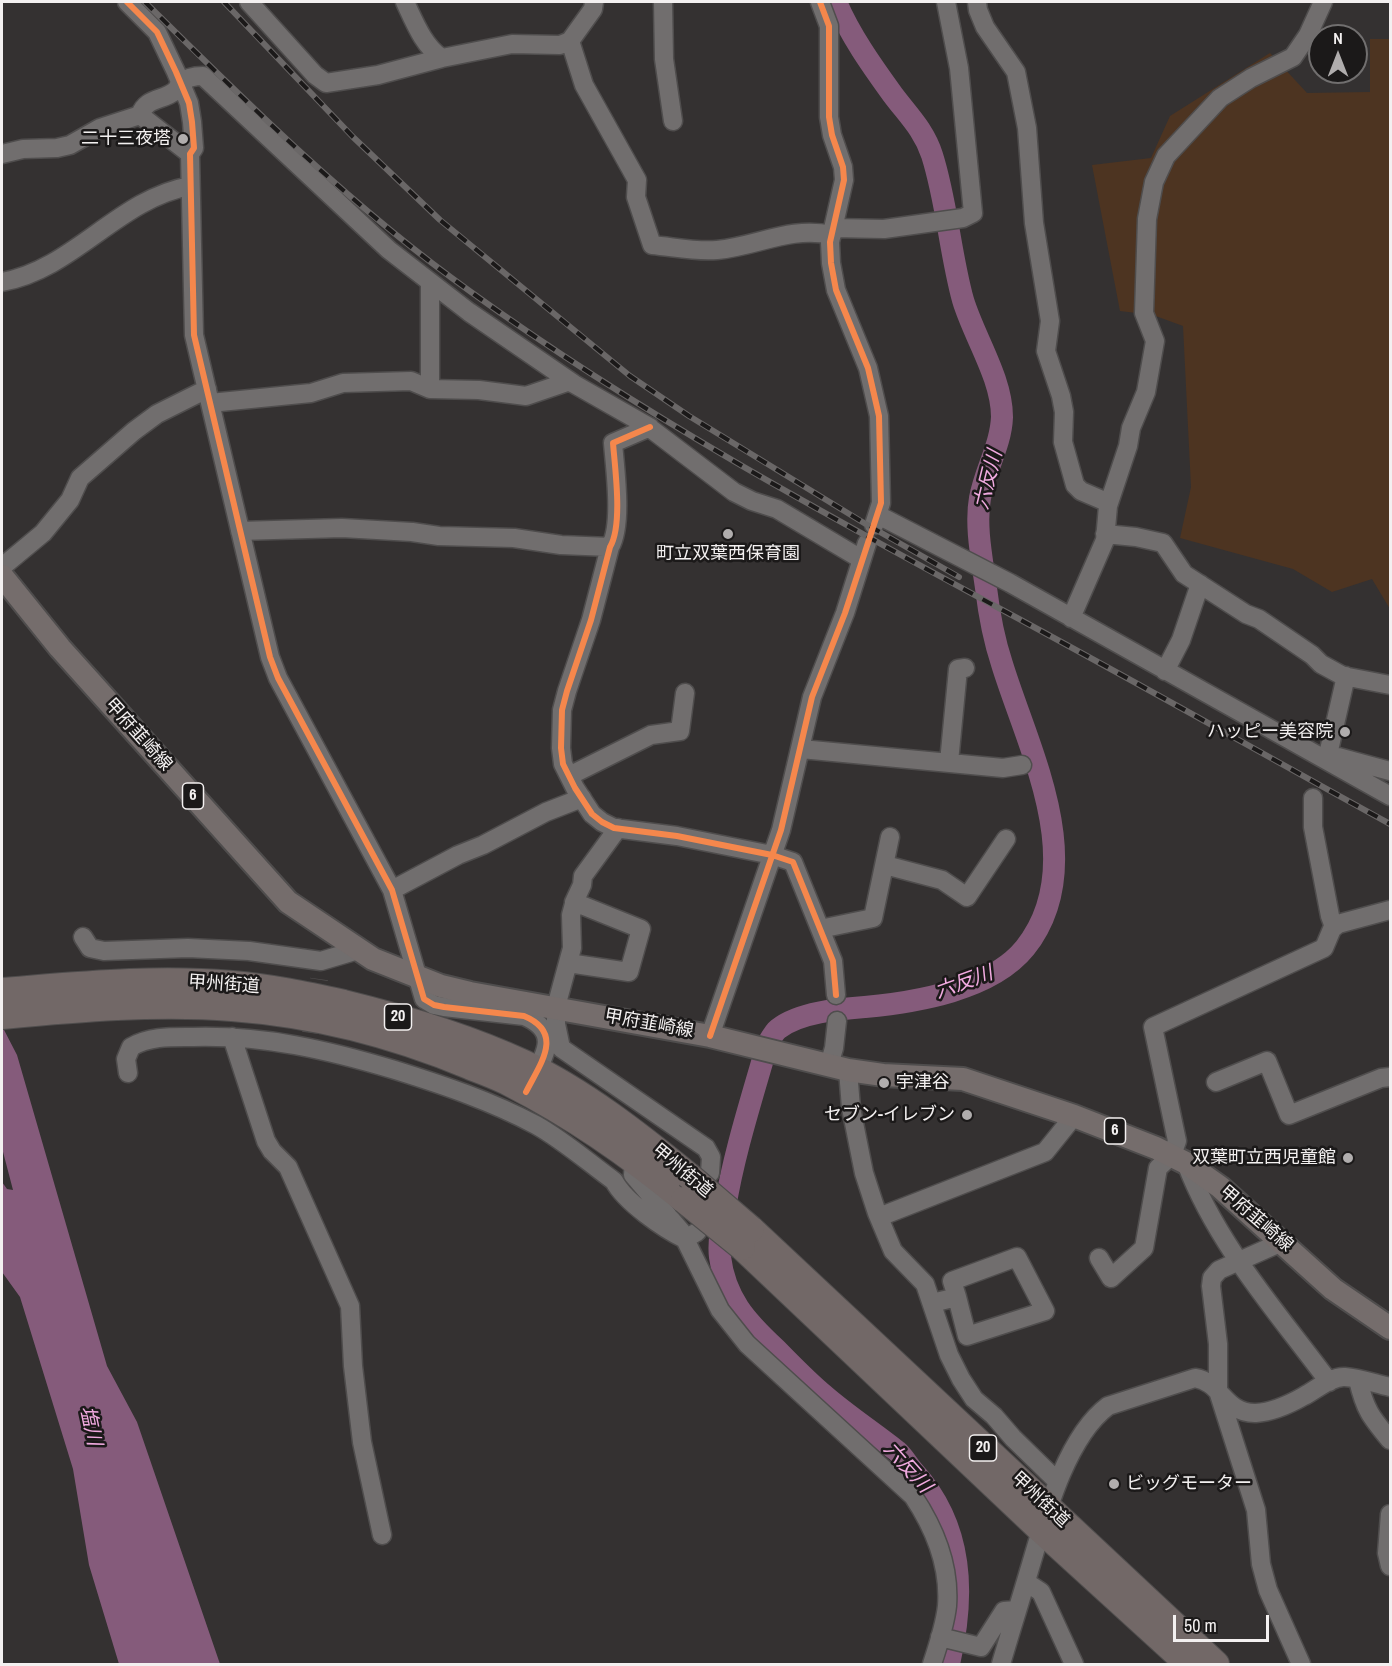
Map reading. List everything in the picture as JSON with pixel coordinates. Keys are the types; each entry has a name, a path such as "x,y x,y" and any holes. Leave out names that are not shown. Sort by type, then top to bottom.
{"highway":[{"name":"甲州街道","path":"2,1016 70,997 154,981 233,984 306,994 385,1013 453,1033 532,1081 596,1106 654,1147 694,1183 747,1238 1044,1519 1188,1665"},
{"name":"甲州街道","path":"2,991 70,997"},
{"name":"甲州街道","path":"532,1081 570,1117 634,1160 694,1183"},
{"name":"甲州街道","path":"1044,1519 1216,1665"}],"main road":[{"name":"甲府韮崎線","path":"2,576 60,648 288,902 358,950 417,977 470,993 711,1036 838,1067 883,1075 963,1079 1074,1116 1179,1159 1220,1187 1333,1288 1390,1328"}],"street":[{"path":"127,2 157,32 189,103 194,148 189,154 194,335 270,657 278,678 392,890 424,999 434,1005 524,1016 543,1027 548,1043 532,1081"},
{"path":"249,2 315,75 326,83 388,73 442,58 512,44 560,45 570,41 592,9 594,2"},
{"path":"405,2 434,53 442,58"},
{"path":"663,2 664,59 673,121"},
{"path":"820,2 830,26 829,117 832,135 843,166 844,180 833,231 831,263 836,290 868,368 879,416 881,503 876,520 1010,583 1325,760 1388,791"},
{"path":"570,41 584,85 637,180 636,197 652,245 717,250 800,232 884,229 936,223 963,218 973,213 959,68 946,2"},
{"path":"977,2 985,27 1016,72 1027,128 1034,223 1050,321 1046,351 1064,412 1063,442 1075,485 1081,491 1109,503"},
{"path":"1071,618 1105,540 1109,503 1128,446 1131,428 1146,392 1155,341 1144,313 1147,219 1154,182 1166,156 1220,98 1251,78 1293,57 1308,35 1323,2"},
{"path":"140,115 142,109 150,102 175,91 181,82 194,76 203,76 389,250 469,312 570,381 650,428 734,492 752,501 777,508 864,551 845,613 812,697 781,830 711,1036"},
{"path":"140,115 189,154"},
{"path":"2,154 23,149 57,148 70,145 100,128 140,115"},
{"path":"2,282 43,269 63,258 133,208 158,195 190,186"},
{"path":"430,282 430,389"},
{"path":"2,567 43,533 70,500 80,478 134,431 157,414 208,396 311,393 342,383 411,381 430,389 479,390 526,396 570,381"},
{"path":"650,428 613,443 616,538 610,547 591,620 562,710 562,764 592,814 602,822 618,828 677,836 772,855 793,862 833,961 836,995"},
{"path":"240,531 342,528 439,536 513,538 561,545 610,547"},
{"path":"1105,534 1163,543 1184,574 1246,614 1258,619 1312,655 1321,664 1346,676 1390,685"},
{"path":"1165,671 1181,640 1200,584"},
{"path":"949,762 958,669 965,668"},
{"path":"1325,760 1346,676"},
{"path":"569,776 651,735 680,731 685,693"},
{"path":"801,749 1004,768 1022,765"},
{"path":"1325,760 1338,757 1390,771"},
{"path":"392,890 546,812 582,798"},
{"path":"1313,798 1314,827 1334,927"},
{"path":"618,828 583,876 582,885 574,903 571,915 573,948 556,1007 556,1024 561,1048 706,1148 711,1157 694,1183"},
{"path":"820,929 873,918 890,837"},
{"path":"885,865 942,880 967,897 1006,838"},
{"path":"568,963 629,972 641,929 574,903"},
{"path":"1329,1382 1239,1260 1179,1159 1153,1027 1324,948 1334,927 1338,924 1390,910"},
{"path":"83,937 90,948 104,951 188,948 249,951 320,970 358,950"},
{"path":"837,1021 834,1048 838,1067 851,1108 864,1173 893,1251 925,1284 949,1355 960,1379 974,1399 994,1416 1057,1481"},
{"path":"232,1037 266,1141 272,1151 288,1167 350,1306 353,1366 362,1442 382,1535"},
{"path":"128,1073 126,1059 131,1047 151,1038 232,1037 286,1042 310,1040 374,1064 481,1099 538,1126 614,1181 619,1191 668,1231 691,1235"},
{"path":"1216,1082 1267,1061 1288,1115 1381,1078 1390,1077"},
{"path":"879,1217 1045,1152 1074,1116"},
{"path":"1099,1258 1112,1278 1144,1248 1158,1168 1179,1159"},
{"path":"634,1160 633,1175 681,1231 691,1235 711,1294 732,1327 747,1344 913,1496 923,1512 945,1566 947,1607 942,1637 932,1665"},
{"path":"1282,1242 1220,1269 1212,1278 1211,1286 1218,1344 1218,1391 1256,1510 1261,1564 1266,1581 1301,1665"},
{"path":"1017,1257 1045,1311 967,1336 957,1297 952,1281 1017,1257"},
{"path":"932,1303 957,1297"},
{"path":"1001,1665 1057,1481 1083,1435 1099,1413 1108,1406 1195,1378 1204,1379 1234,1408 1258,1413 1273,1410 1344,1377 1390,1387"},
{"path":"1358,1380 1363,1401 1371,1418 1390,1440"},
{"path":"1033,1458 1071,1455"},
{"path":"1390,1514 1387,1553 1390,1566"},
{"path":"1026,1582 1041,1592 1074,1665"},
{"path":"942,1637 981,1647 1005,1611 1017,1610"}],"shaded area":[{"path":"1370,39 1390,39 1390,609 1372,579 1332,592 1293,569 1180,538 1191,487 1183,326 1153,315 1120,311 1092,165 1151,158 1170,116 1270,53 1307,93 1370,92"}],"water":[{"name":"塩川","path":"2,1026 17,1055 107,1366 137,1422 220,1664 119,1664 89,1565 73,1469 20,1297 2,1272 2,1182 7,1189 13,1190 2,1148"}],"waterway":[{"name":"六反川","path":"836,2 862,50 929,146 941,191 963,300 993,373 1001,402 1001,427 980,498 978,520 980,543 997,646 1038,769 1048,807 1054,844 1053,881 1044,915 1025,948 993,974 973,984 930,997 808,1015 787,1023 777,1030 767,1045 738,1146 723,1220 720,1251 727,1285 738,1308 746,1318 818,1390 899,1453 931,1493 943,1516 956,1563 957,1613 949,1664"}],"tunnel":[{"path":"311,1033 319,979"}],"railway":[{"path":"145,2 302,154 385,226 471,292 600,380 802,500 1390,824"},
{"path":"224,2 353,137 440,220 630,376 689,416 864,523 959,577"}],"cycle path":[{"path":"127,2 157,32 189,103 194,148 190,154 194,335 270,657 278,678 392,890 424,999 434,1005 444,1007 524,1016 544,1031 546,1050 526,1092"},
{"path":"710,1036 781,830 812,697 845,613 881,503 879,416 868,368 836,290 831,263 830,242 844,180 843,167 832,135 829,117 829,26 820,2"},
{"path":"650,427 613,443 617,496 616,525 591,620 562,710 563,764 592,814 614,828 677,836 772,855 793,862 833,961 836,995"}],"place":[{"name":"二十三夜塔","path":"183,139"},
{"name":"町立双葉西保育園","path":"728,534"},
{"name":"ハッピー美容院","path":"1345,732"},
{"name":"宇津谷","path":"884,1083"},
{"name":"セブン-イレブン","path":"967,1115"},
{"name":"双葉町立西児童館","path":"1348,1158"},
{"name":"ビッグモーター","path":"1114,1484"}]}
